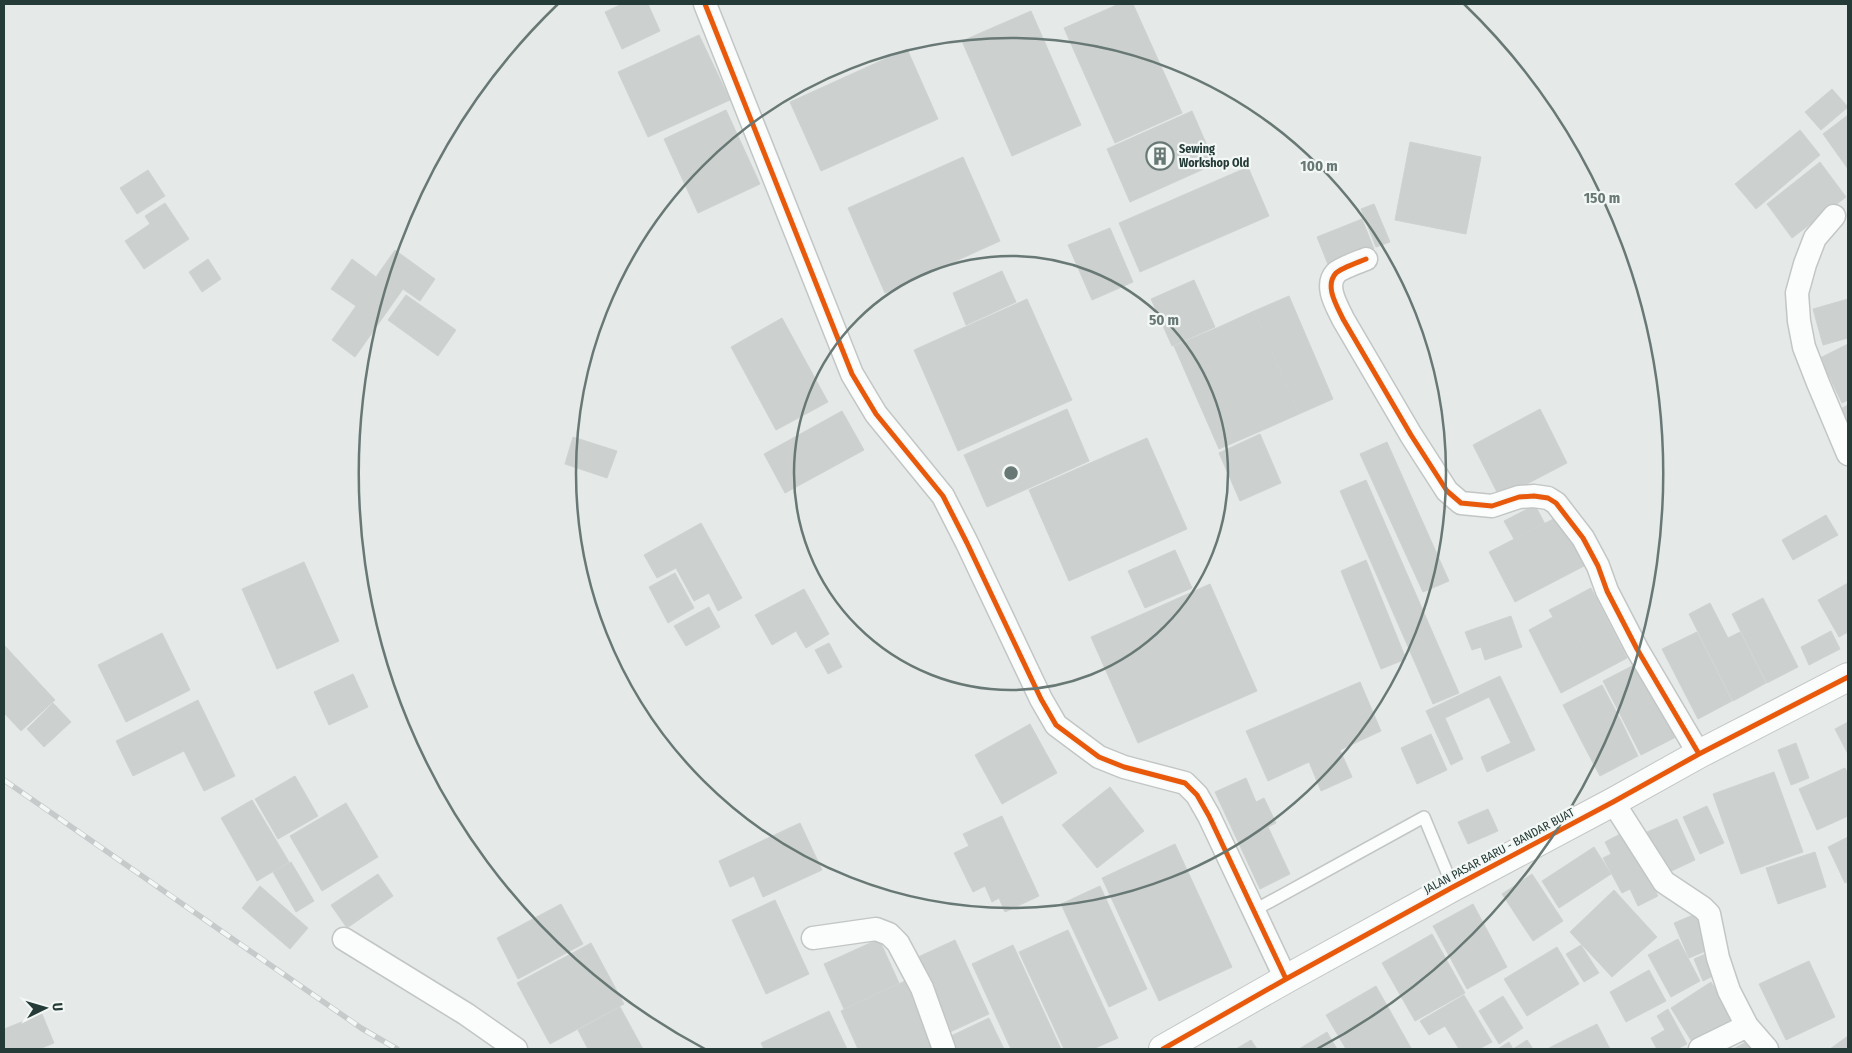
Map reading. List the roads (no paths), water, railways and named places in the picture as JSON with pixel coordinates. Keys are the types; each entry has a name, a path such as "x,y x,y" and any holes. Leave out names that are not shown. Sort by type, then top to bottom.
{"street":[{"path":"705,4 852,374 876,414 943,496 1041,699 1056,725 1099,757 1124,767 1185,784 1197,795 1209,816 1286,979"},
{"path":"1834,216 1816,238 1805,264 1797,293 1799,321 1804,347 1848,454"},
{"path":"1366,259 1336,273 1331,289 1335,301 1343,319 1447,491 1461,503 1492,506 1519,497 1534,496 1548,498 1556,503 1583,538 1598,566 1607,591 1637,649 1699,754"},
{"name":"JALAN PASAR BARU - BANDAR BUAT","path":"1163,1049 1453,887 1699,754 1848,677"},
{"path":"1613,802 1664,882 1709,914 1724,978 1747,1026 1767,1049"},
{"path":"813,938 876,929 890,934 898,943 922,988 944,1049"},
{"path":"344,939 466,1014 516,1049"},
{"path":"1700,1049 1730,1036 1747,1026"}],"lane":[{"path":"1253,911 1424,816 1453,887"}],"railway":[{"path":"4,780 361,1028 397,1049"}],"place":[{"name":"Sewing Workshop Old","path":"1160,156"}]}
